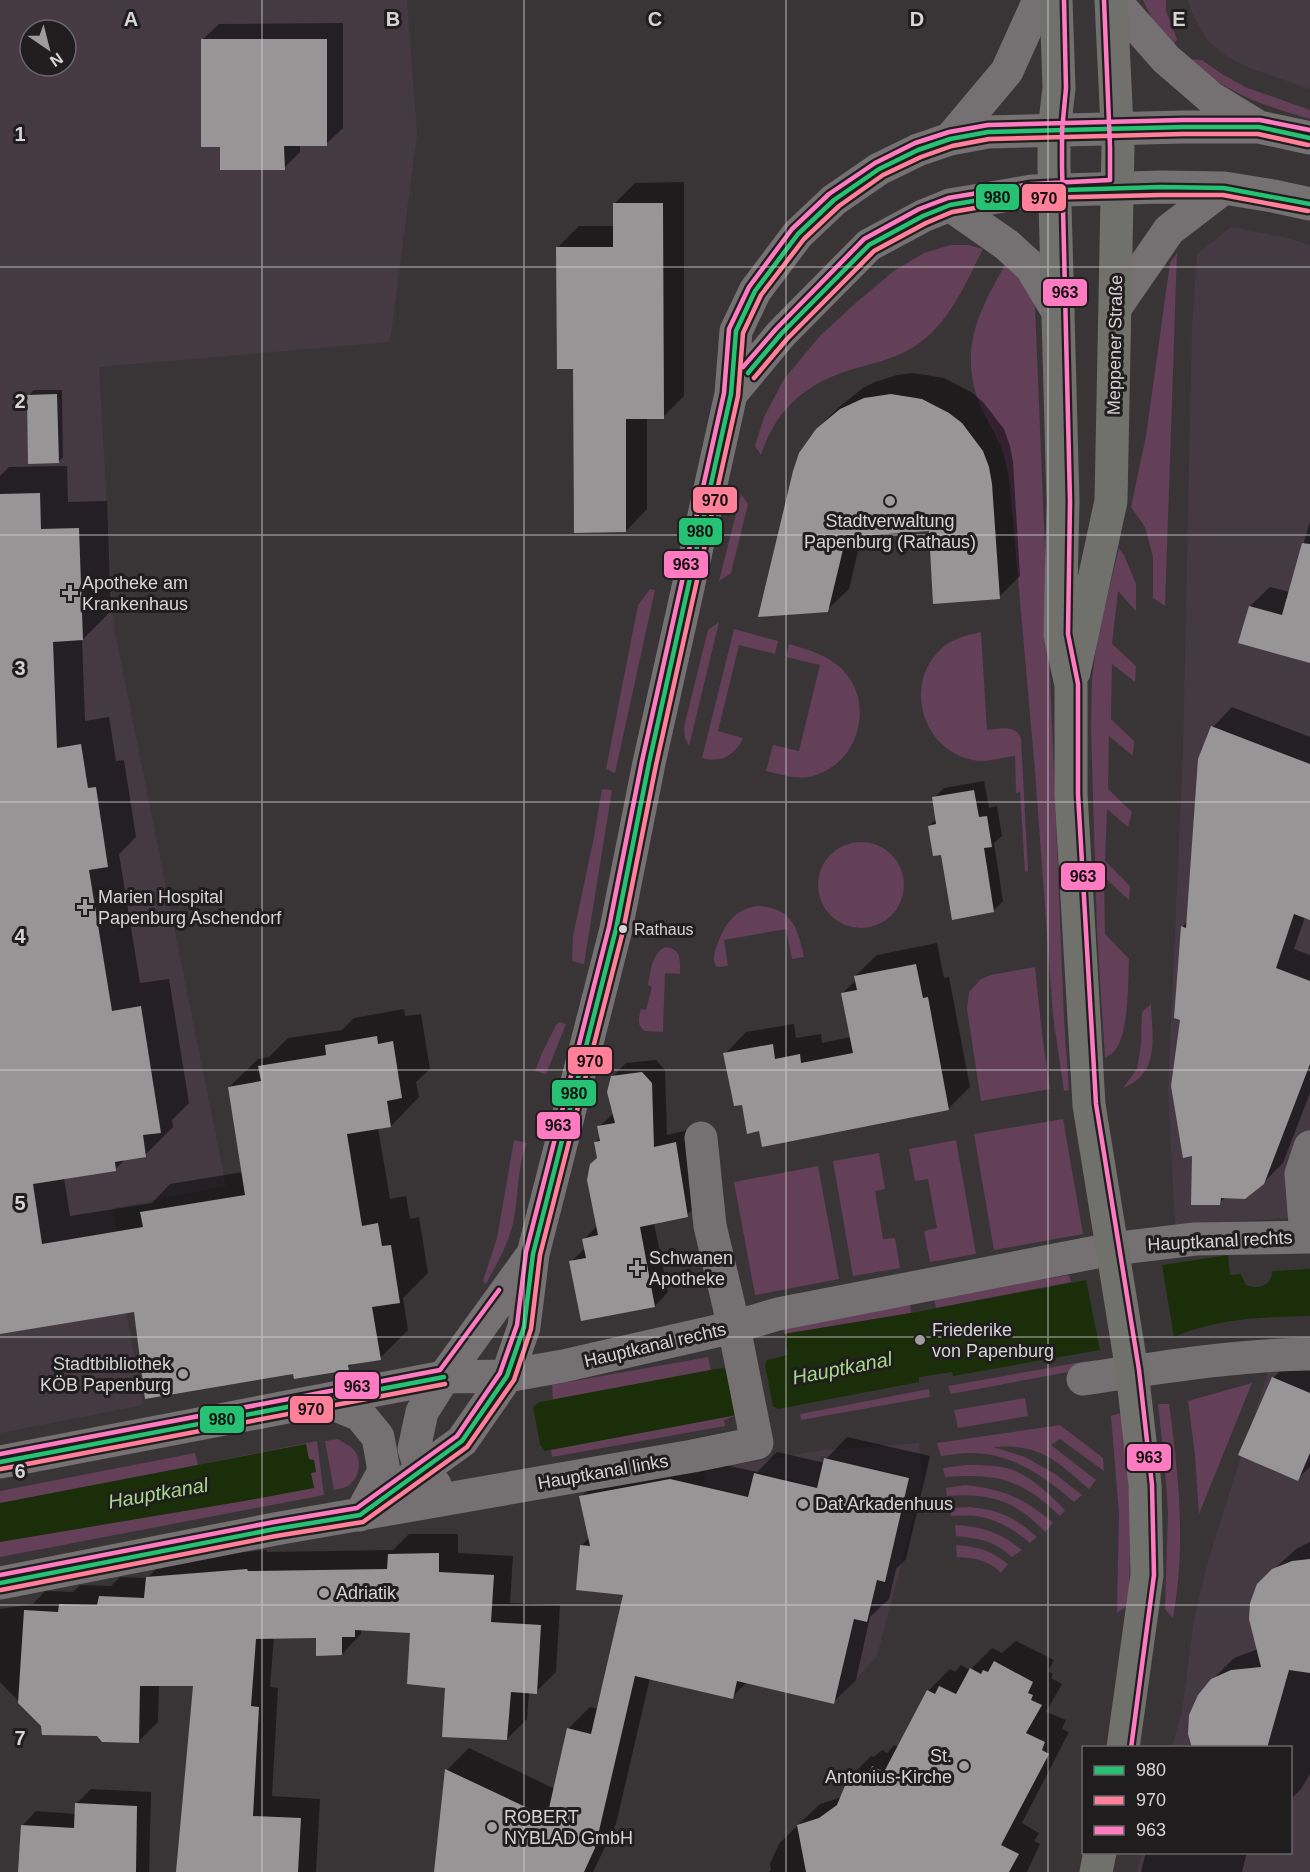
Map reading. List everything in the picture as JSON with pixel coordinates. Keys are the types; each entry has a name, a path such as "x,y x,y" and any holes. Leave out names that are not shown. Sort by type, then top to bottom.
{"main road":[{"name":"Meppener Straße","path":"1056,0 1059,87 1054,131 1063,501 1060,635 1071,686 1071,794 1089,1105 1132,1371 1145,1485 1147,1575 1123,1746"},
{"name":"Meppener Straße","path":"1071,686 1111,501 1117,187 1112,0"},
{"path":"1096,1872 1100,1854"}],"street":[{"path":"950,139 1007,71 1038,0"},
{"name":"Meppener Straße","path":"1112,0 1166,59 1210,97 1259,127"},
{"path":"449,1500 421,1471 414,1449 422,1412 444,1377 533,1254 616,929 649,763 731,394 736,331 755,291 798,234 834,200 879,169 918,150 950,139 988,132 1259,127 1310,138"},
{"path":"731,394 781,334 870,245 923,216 950,205 1032,191 1117,187 1224,188 1310,204"},
{"path":"1116,307 1169,230 1224,188"},
{"path":"950,205 1007,245 1031,267 1058,312"},
{"path":"701,1138 710,1226 734,1327"},
{"path":"1308,1237 1301,1174 1310,1148"},
{"name":"Hauptkanal rechts","path":"0,1462 444,1377 507,1376 563,1366 734,1327 778,1314 1112,1249 1195,1239 1308,1237"},
{"name":"Hauptkanal links","path":"360,1515 462,1441 507,1376 524,1327 533,1254"},
{"name":"Hauptkanal links","path":"0,1583 275,1529 449,1500 757,1443 734,1327"},
{"path":"1083,1379 1132,1371 1267,1356 1310,1354"},
{"path":"324,1400 360,1415 378,1437 384,1471 360,1515"}],"shaded area":[{"name":"Marien Hospital Papenburg Aschendorf","path":"0,0 407,0 417,134 390,342 99,367 114,628 226,1186 114,1208 119,1272 143,1405 0,1433"},
{"path":"1143,0 1166,0 1166,11 1177,39 1173,45 1153,21"},
{"path":"1188,0 1310,0 1310,89 1250,68 1226,56 1207,40 1192,13"},
{"path":"1187,59 1202,60 1245,87 1310,110 1310,119 1243,96"},
{"path":"1231,227 1310,245 1310,1217 1175,1225 1168,1092 1183,752 1192,327 1197,254"},
{"path":"951,245 968,245 983,249 959,296 937,328 918,344 901,354 836,375 807,390 784,411 767,439 761,455 755,446 764,417 784,379 820,336 894,271 924,253"},
{"path":"1177,253 1165,606 1153,598 1153,557 1145,527 1131,507 1146,436 1170,263"},
{"path":"1006,263 1024,283 1035,306 1064,1019 1069,1090 1064,1091 1053,1016 1035,771 1010,487 1001,448 983,412 972,378 972,343 976,327 981,311"},
{"path":"741,494 748,504 731,573 719,581"},
{"path":"1119,548 1136,584 1136,611 1118,591 1112,644 1136,666 1135,682 1112,664 1111,719 1134,741 1133,756 1109,736 1108,789 1132,812 1128,827 1107,809 1105,861 1130,886 1129,900 1104,877 1105,934 1129,959 1127,1006 1123,1030 1115,1050 1105,1058 1097,931 1091,727 1092,680 1097,639"},
{"path":"650,589 655,590 615,773 606,769 638,605"},
{"path":"719,622 689,746 685,738 684,727 708,630"},
{"path":"734,629 778,641 775,654 739,645 718,731 743,738 732,754 727,757 715,760 702,758"},
{"path":"981,632 987,730 1011,729 1021,738 1028,871 1025,872 1020,792 1016,793 1015,756 978,761 956,754 942,744 931,731 924,716 921,699 922,682 928,666 943,647 964,636"},
{"path":"789,644 819,654 836,664 849,677 860,708 859,725 854,741 845,756 832,767 810,777 791,777 766,771 773,745 799,751 820,665 786,657"},
{"path":"602,789 612,790 584,964 572,961 573,936"},
{"path":"861,842 885,849 897,861 904,885 897,909 885,921 861,928 837,921 825,909 818,885 825,861 837,849"},
{"path":"758,906 779,911 792,921 804,957 792,959 786,929 724,940 728,966 716,966 715,953 726,926 742,911"},
{"path":"666,947 677,953 680,960 680,974 665,973 663,1032 645,1031 639,1024 639,1018 641,1009 646,1010 652,987 648,985 651,969 657,954"},
{"path":"1035,967 1050,1089 981,1101 967,1009 969,992 981,979 991,975"},
{"path":"1151,1004 1153,1041 1149,1064 1144,1073 1123,1088 1137,1069 1141,1045 1142,1012"},
{"path":"560,1022 566,1024 546,1074 535,1071 556,1025"},
{"path":"1063,1119 1083,1234 994,1250 974,1134"},
{"path":"514,1140 527,1143 520,1171 514,1218 506,1244 486,1284 483,1281 497,1238"},
{"path":"956,1140 976,1254 930,1262 924,1231 937,1228 928,1179 915,1181 909,1149"},
{"path":"879,1153 885,1189 875,1191 883,1239 895,1238 900,1268 853,1276 833,1161"},
{"path":"818,1166 839,1279 755,1295 734,1182"},
{"path":"1069,1275 1071,1282 936,1308 934,1298"},
{"path":"910,1303 911,1313 784,1334 783,1327"},
{"path":"708,1357 711,1370 721,1368 737,1415 724,1420 725,1426 552,1457 551,1450 545,1451 540,1445 533,1407 539,1402 553,1399 552,1385"},
{"path":"1087,1361 1089,1368 951,1394 948,1386"},
{"path":"1310,1370 1310,1872 1137,1872 1142,1854 1292,1854 1292,1746 1172,1746 1182,1711 1194,1620 1208,1561 1268,1372"},
{"path":"1252,1383 1199,1514 1188,1401"},
{"path":"929,1389 930,1397 801,1420 800,1414"},
{"path":"1025,1398 1028,1416 958,1428 954,1410"},
{"path":"1158,1404 1169,1404 1180,1511 1179,1564 1173,1618 1165,1609 1168,1513"},
{"path":"1121,1413 1129,1485 1130,1557 1128,1605 1117,1613 1119,1514 1111,1416"},
{"path":"1060,1425 1103,1458 1104,1471 1060,1439 1051,1445 1096,1480 1089,1489 1056,1462 1035,1451 1009,1446 993,1447 1025,1457 1055,1474 1082,1495 1074,1502 1039,1475 1013,1462 985,1454 966,1453 941,1456 937,1443"},
{"path":"338,1439 355,1451 359,1467 356,1478 347,1487 334,1490 325,1441"},
{"path":"317,1441 324,1495 0,1557 0,1491 195,1453 198,1465"},
{"path":"919,1443 923,1482 877,1656 834,1704 855,1620 868,1623 877,1580 885,1582 910,1477 821,1456 817,1486 754,1471 747,1496 703,1485 705,1470 823,1450"},
{"path":"966,1465 995,1466 1020,1473 1034,1482 1065,1510 1060,1516 1033,1494 1008,1481 980,1476 945,1477 943,1468"},
{"path":"965,1485 991,1489 1012,1496 1032,1507 1053,1523 1045,1532 1023,1512 1000,1501 976,1496 947,1496 946,1488"},
{"path":"969,1507 989,1510 1006,1516 1037,1537 1030,1543 1011,1529 990,1519 951,1516 950,1508"},
{"path":"955,1525 991,1531 1022,1550 1012,1557 986,1541 956,1536"},
{"path":"956,1545 984,1550 1008,1564 1001,1573 981,1561 957,1557"}],"water":[{"path":"1228,1255 1230,1275 1241,1274 1246,1285 1251,1286 1260,1287 1267,1283 1272,1271 1310,1269 1310,1316 1223,1322 1174,1337 1162,1265"},
{"name":"Hauptkanal","path":"1086,1280 1100,1350 953,1376 952,1372 919,1377 919,1382 778,1409 773,1406 765,1365 767,1360 788,1355 784,1334"},
{"path":"721,1368 728,1369 737,1415 545,1451 540,1445 533,1407 539,1402"},
{"name":"Hauptkanal","path":"306,1444 309,1459 314,1460 316,1472 311,1473 314,1488 0,1542 0,1503"}],"building":[{"path":"201,39 327,39 327,146 284,146 285,170 220,170 220,147 201,147"},
{"path":"613,203 663,203 664,419 626,419 626,532 574,533 573,369 557,369 556,247 613,247"},
{"path":"57,394 59,463 28,464 27,395"},
{"name":"Stadtverwaltung Papenburg (Rathaus)","path":"891,394 922,399 949,413 962,423 983,451 992,484 1000,599 933,604 929,531 846,537 828,612 758,617 799,453 816,429 840,409 864,398"},
{"path":"40,493 41,529 79,528 83,640 53,642 57,748 81,744 88,788 96,787 108,867 89,870 112,1011 141,1006 161,1133 143,1135 146,1157 115,1162 116,1171 33,1184 42,1244 143,1227 140,1212 245,1195 228,1087 261,1081 258,1066 326,1055 325,1045 377,1036 378,1044 393,1041 402,1098 387,1101 391,1127 347,1134 362,1226 378,1223 382,1246 391,1245 400,1303 372,1307 381,1360 348,1365 349,1370 294,1379 293,1374 145,1399 134,1312 0,1334 0,494"},
{"path":"1302,543 1310,544 1310,663 1238,643 1249,606 1282,615"},
{"path":"1211,726 1310,764 1310,920 1294,914 1276,968 1310,981 1310,1064 1264,1184 1245,1199 1221,1198 1220,1205 1191,1205 1192,1156 1183,1158 1171,1086 1180,1020 1174,1018 1181,926 1186,928 1198,759"},
{"path":"974,790 979,817 987,816 992,847 984,848 994,912 952,920 941,855 933,856 928,826 936,824 932,797"},
{"path":"916,964 923,998 928,997 949,1110 762,1147 759,1131 747,1134 742,1105 734,1106 723,1053 773,1044 775,1059 800,1054 801,1063 853,1053 841,993 857,990 854,976"},
{"path":"642,1072 652,1083 654,1147 676,1142 688,1217 640,1227 655,1307 581,1321 569,1261 586,1258 582,1239 598,1235 587,1180 590,1164 597,1158 594,1142 600,1141 597,1126 615,1123 607,1092 611,1076"},
{"path":"1272,1377 1310,1393 1310,1453 1298,1481 1238,1455"},
{"path":"824,1458 909,1478 885,1582 877,1580 867,1622 854,1619 834,1704 737,1681 733,1699 635,1676 595,1848 584,1872 434,1872 445,1769 547,1817 567,1728 591,1734 623,1595 576,1590 580,1545 590,1546 579,1496 670,1479 748,1497 754,1473 817,1488"},
{"path":"439,1553 439,1572 494,1575 491,1622 541,1625 537,1694 511,1692 507,1740 442,1737 445,1688 407,1684 410,1633 355,1630 355,1637 342,1637 342,1655 316,1656 316,1638 256,1639 251,1706 259,1707 253,1816 301,1818 298,1872 176,1872 193,1686 140,1686 139,1743 102,1742 97,1736 42,1735 41,1726 18,1703 24,1610 58,1612 59,1604 97,1605 99,1596 144,1598 146,1577 247,1569 248,1571 387,1569 388,1554"},
{"path":"1310,1559 1310,1673 1289,1670 1268,1746 1191,1746 1188,1734 1189,1715 1198,1695 1211,1679 1231,1670 1261,1667 1249,1619 1250,1603 1257,1584 1272,1569 1292,1561"},
{"name":"St. Antonius-Kirche","path":"994,1661 1033,1682 1028,1693 1033,1695 1031,1700 1042,1705 1026,1733 1045,1742 1042,1750 1049,1754 1001,1845 1019,1854 1009,1872 806,1872 797,1825 819,1818 837,1805 849,1776 857,1780 859,1770 867,1775 872,1766 884,1772 927,1690 935,1694 939,1686 956,1694 970,1668 981,1674 983,1670 988,1672"},
{"path":"75,1803 137,1806 136,1872 18,1872 21,1825 74,1828"}],"transit line":[{"name":"963","path":"1064,0 1066,88 1062,166 1070,501 1068,634 1078,684 1078,794 1096,1104 1139,1370 1152,1485 1154,1575 1131,1746"},
{"name":"963","path":"743,367 776,329 864,239 919,209 948,198 1031,184 1110,180 1104,0"},
{"name":"963","path":"0,1575 357,1508 457,1436 500,1373 517,1325 526,1252 609,927 642,761 724,393 729,329 749,287 792,229 829,194 875,163 915,143 949,132 988,125 1183,120 1260,120 1310,130"},
{"name":"980","path":"0,1583 275,1529 360,1515 462,1441 507,1376 524,1327 533,1254 616,929 649,763 731,394 736,331 755,291 798,234 834,200 879,169 918,150 950,139 988,132 1183,127 1259,127 1310,138"},
{"name":"970","path":"1,1590 276,1536 363,1522 467,1447 514,1380 531,1329 540,1255 623,931 656,765 738,396 743,333 761,295 804,239 839,206 883,175 921,157 952,146 989,139 1258,134 1308,145"},
{"name":"980","path":"748,373 781,334 869,245 923,216 950,205 1032,191 1161,187 1224,188 1310,204"},
{"name":"970","path":"754,378 787,339 874,251 952,212 1033,198 1161,195 1223,195 1308,211"},
{"name":"963","path":"0,1454 440,1370 499,1290"},
{"name":"980","path":"0,1462 444,1377"},
{"name":"970","path":"1,1469 445,1384"}],"place":[{"name":"Stadtverwaltung Papenburg (Rathaus)","path":"890,501"},
{"name":"Apotheke am Krankenhaus","path":"70,593"},
{"name":"Marien Hospital Papenburg Aschendorf","path":"85,907"},
{"name":"Rathaus","path":"623,929"},
{"name":"Schwanen Apotheke","path":"637,1268"},
{"name":"Friederike von Papenburg","path":"920,1340"},
{"name":"Stadtbibliothek KÖB Papenburg","path":"183,1374"},
{"name":"Dat Arkadenhuus","path":"803,1504"},
{"name":"Adriatik","path":"324,1593"},
{"name":"St. Antonius-Kirche","path":"964,1766"},
{"name":"ROBERT NYBLAD GmbH","path":"492,1827"}]}
